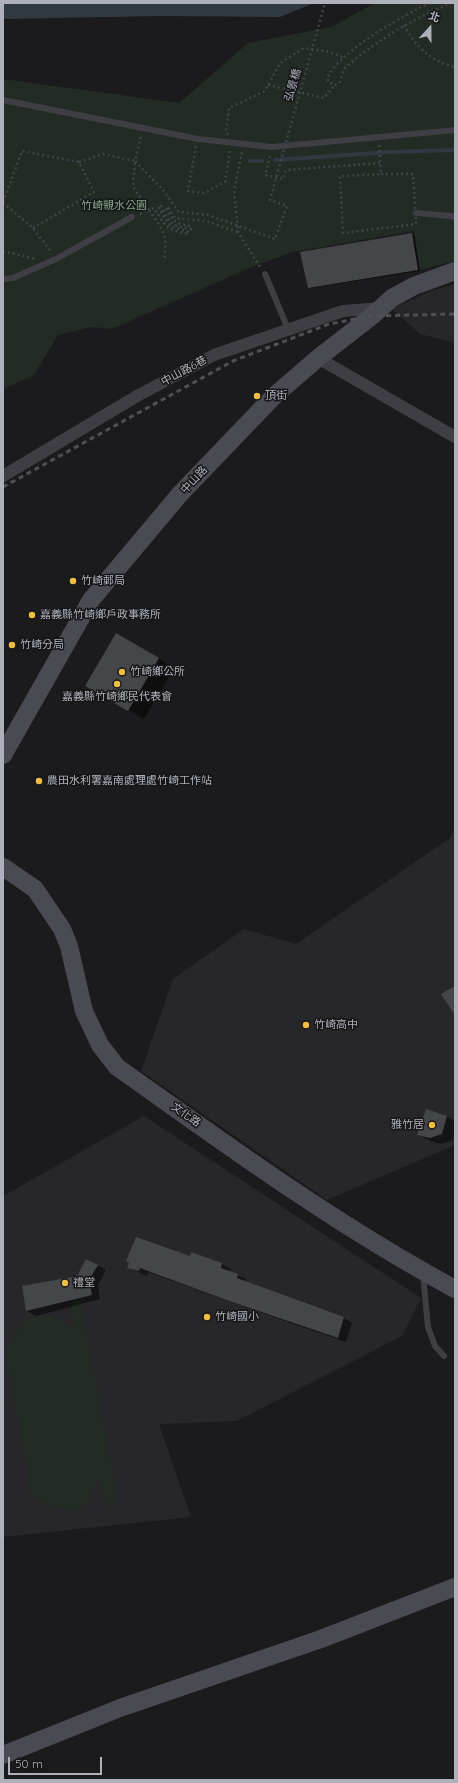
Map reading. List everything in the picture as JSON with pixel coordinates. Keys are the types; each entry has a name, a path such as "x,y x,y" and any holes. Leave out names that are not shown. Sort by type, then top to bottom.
{"street":[{"name":"中山路","path":"3,756 91,600 180,494 274,396 318,358 382,308 392,298 414,286 455,271"},
{"name":"中山路6巷","path":"3,476 137,396 214,356 342,311 382,308"},
{"path":"318,358 455,438"},
{"name":"文化路","path":"3,867 35,889 62,929 69,946 84,1011 100,1045 117,1067 332,1217 422,1272 455,1289"},
{"path":"3,1755 120,1708 321,1639 455,1587"}],"lane":[{"path":"3,100 198,139 272,146 455,130"},
{"path":"416,213 451,216 455,218"},
{"path":"3,279 13,278 53,261 132,217"},
{"path":"265,274 288,329"},
{"path":"422,1272 428,1327 435,1346 444,1356"}],"path":[{"name":"弘景橋","path":"239,227 275,239 287,206 270,200 325,3"},
{"path":"335,85 330,83 327,79 334,68 345,58 381,29 430,3"},
{"path":"268,84 324,98 335,85 340,82 344,69 380,40 404,25 452,3"},
{"path":"404,25 420,49 431,57 455,67"},
{"path":"198,139 188,190 204,193 225,182 232,142 226,130 229,108 265,91 280,63 304,48 329,52 345,58"},
{"path":"143,128 135,161 133,187 165,234 166,248 164,261"},
{"path":"238,232 239,227 234,190 244,144"},
{"path":"379,144 381,174"},
{"path":"272,146 265,175 276,178 283,179 286,170 380,163"},
{"path":"53,261 32,228 3,202 22,150 79,162 103,154 135,161 163,190 179,212 208,215 239,227"},
{"path":"32,228 94,192 79,162"},
{"path":"381,174 413,174 416,224 343,233 340,176 381,174"},
{"path":"132,217 154,208 165,226 173,231 188,234 189,232 174,228 168,224 158,206 161,206 170,223 175,226 191,229 191,226 177,223 172,220 166,208 168,207 175,218 206,221 238,232 265,274"},
{"path":"3,251 53,261"}],"shaded area":[{"path":"3,3 314,3 280,17 160,16 3,19"},
{"path":"455,284 455,343 420,334 392,309 431,291"},
{"name":"竹崎高中","path":"455,827 455,1145 327,1200 141,1071 173,979 244,929 296,944 450,838"},
{"name":"竹崎國小","path":"144,1116 421,1298 402,1336 237,1421 159,1424 191,1517 3,1537 3,1200 5,1195"}],"green space":[{"name":"竹崎親水公園","path":"375,3 455,3 455,261 420,270 414,231 293,252 254,266 112,329 92,327 58,335 34,375 3,389 3,79 179,103 248,43 331,27"},
{"path":"80,1300 118,1502 107,1506 99,1480 87,1501 75,1511 69,1511 52,1506 32,1495 6,1353 20,1328 26,1322 38,1315 52,1317 75,1331 69,1302"}],"building":[{"path":"412,233 418,270 308,288 300,252"},
{"name":"竹崎鄉公所","path":"116,633 159,658 128,711 85,686"},
{"path":"455,986 455,1015 441,994"},
{"name":"雅竹居","path":"426,1109 447,1116 442,1134 430,1138 417,1135"},
{"path":"136,1237 190,1256 191,1252 222,1263 221,1268 238,1274 237,1278 344,1317 338,1338 229,1301 140,1268 139,1271 127,1268 129,1263 126,1261"},
{"name":"禮堂","path":"86,1259 98,1265 89,1280 92,1295 26,1311 22,1286 77,1276"}],"waterway":[{"path":"275,160 389,152 455,150"},
{"path":"250,161 262,161"}],"railway":[{"path":"3,487 233,361 329,324 372,316 455,314"}],"place":[{"name":"頂街","path":"257,396"},
{"name":"竹崎郵局","path":"73,581"},
{"name":"嘉義縣竹崎鄉戶政事務所","path":"32,615"},
{"name":"竹崎分局","path":"12,645"},
{"name":"竹崎鄉公所","path":"122,672"},
{"name":"嘉義縣竹崎鄉民代表會","path":"117,684"},
{"name":"農田水利署嘉南處理處竹崎工作站","path":"39,781"},
{"name":"竹崎高中","path":"306,1025"},
{"name":"雅竹居","path":"432,1125"},
{"name":"禮堂","path":"65,1283"},
{"name":"竹崎國小","path":"207,1317"}]}
